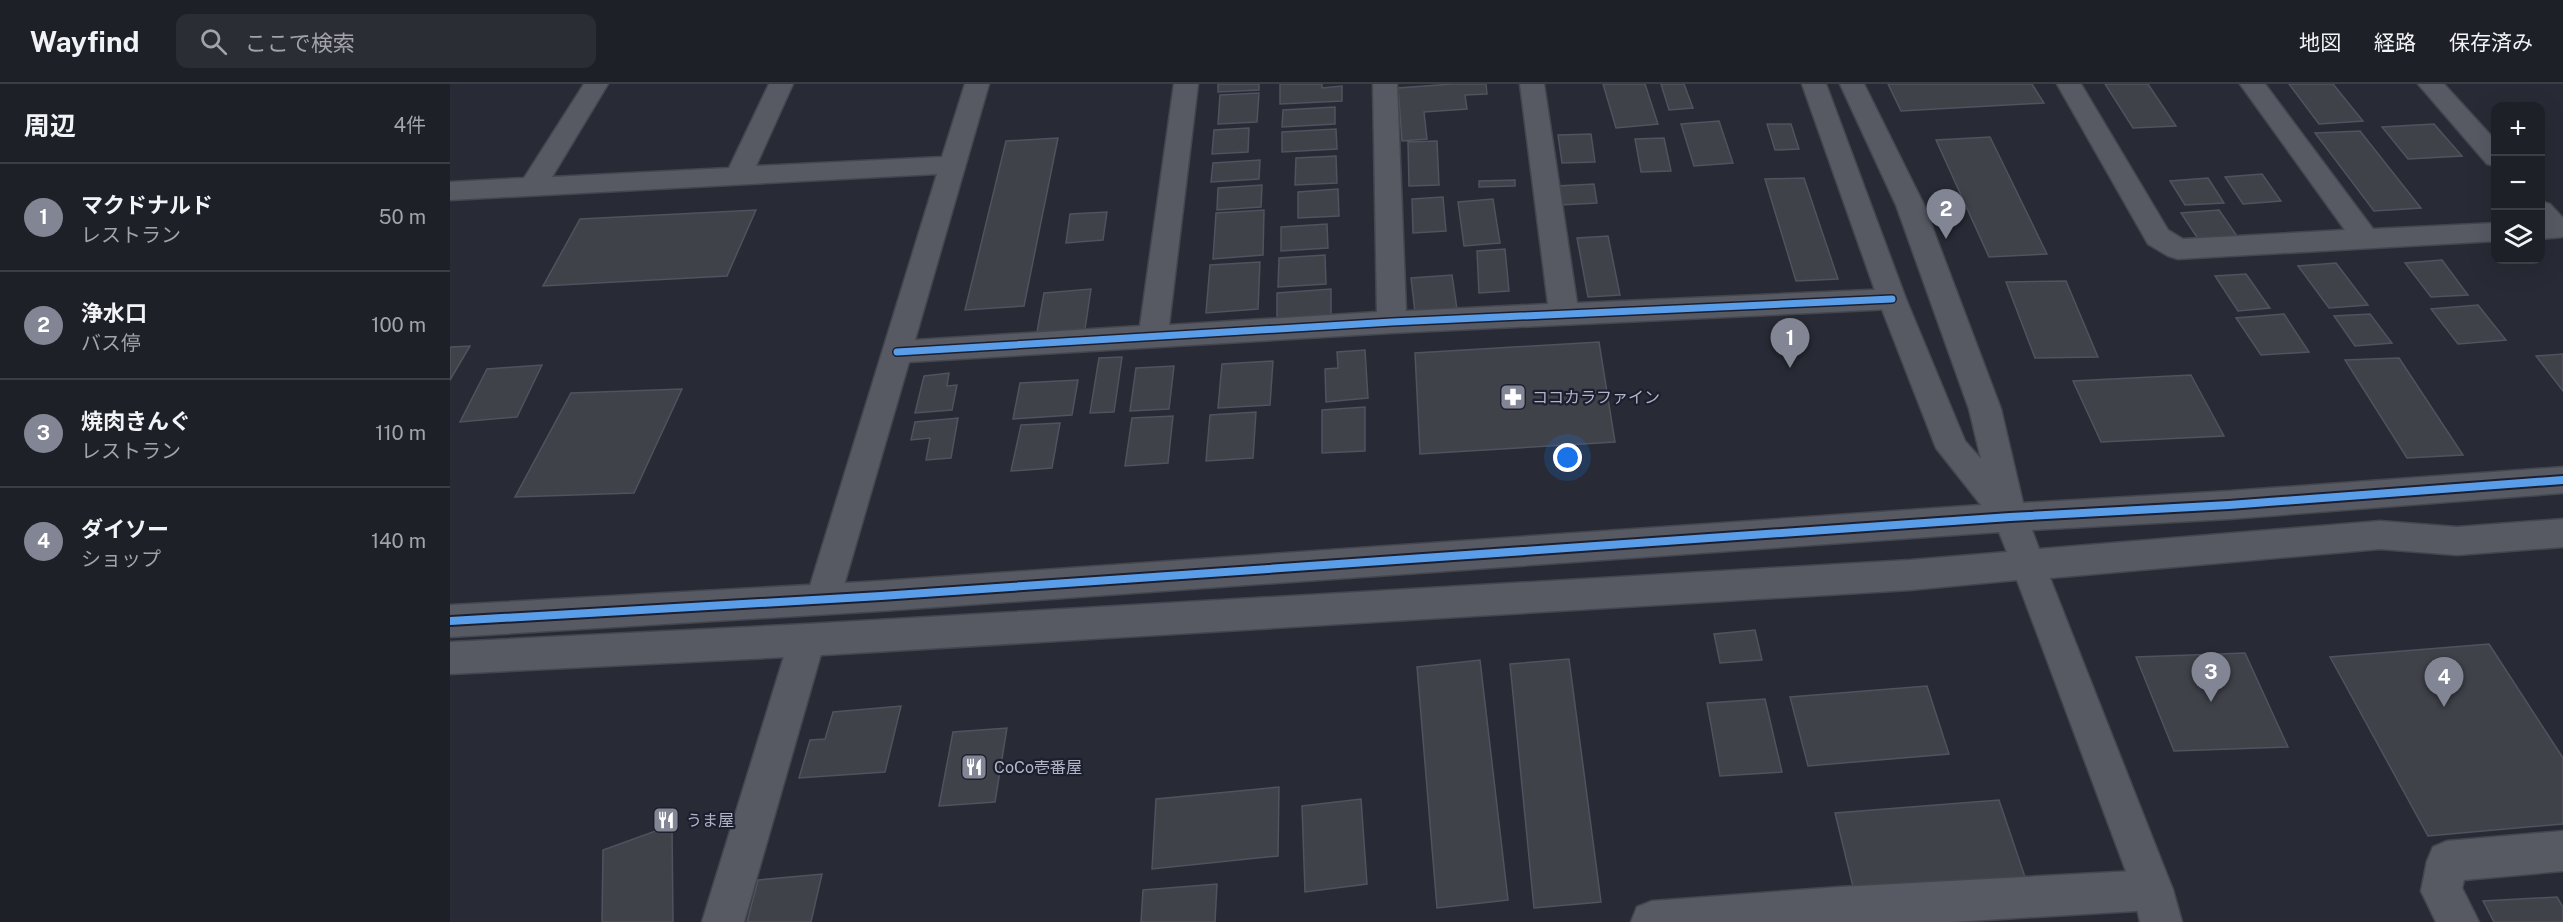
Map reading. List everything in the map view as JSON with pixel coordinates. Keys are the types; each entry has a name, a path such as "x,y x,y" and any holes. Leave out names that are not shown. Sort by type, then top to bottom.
{"street":[{"path":"533,186 596,84"},
{"path":"739,175 781,84"},
{"path":"823,599 977,84"},
{"path":"1153,337 1186,84"},
{"path":"1385,84 1392,322"},
{"path":"1533,84 1564,313"},
{"path":"1814,84 1892,299 1952,448 2010,517"},
{"path":"1652,922 2157,906 2030,564 2010,517 1985,409 1910,205 1852,84"},
{"path":"2069,84 2158,237 2178,249 2491,232"},
{"path":"2252,84 2366,239"},
{"path":"2430,84 2493,156"},
{"path":"450,191 952,165"},
{"path":"897,352 1392,322 1892,299"},
{"path":"450,621 823,599 2010,517 2229,505 2563,480"},
{"path":"450,658 807,640 1898,576 2380,535 2457,541 2563,533"},
{"path":"723,922 807,640"},
{"path":"2458,922 2441,891 2447,861 2563,851"}],"building":[{"path":"1218,84 1259,84 1259,90 1218,92"},
{"path":"1280,84 1322,84 1322,88 1342,86 1342,101 1280,104"},
{"path":"1486,84 1487,94 1465,95 1467,109 1424,112 1427,139 1402,141 1398,88"},
{"path":"1603,84 1645,84 1658,124 1616,128"},
{"path":"1661,84 1684,84 1693,108 1669,110"},
{"path":"1888,84 2032,84 2044,103 1901,111"},
{"path":"2105,84 2148,84 2176,126 2133,128"},
{"path":"2289,84 2333,84 2363,121 2319,124"},
{"path":"1259,93 1257,122 1218,124 1220,95"},
{"path":"1335,107 1335,124 1282,127 1283,110"},
{"path":"1719,121 1733,163 1694,166 1681,124"},
{"path":"1767,124 1791,124 1799,149 1775,150"},
{"path":"2434,124 2462,156 2408,159 2382,127"},
{"path":"1249,128 1248,152 1212,154 1214,130"},
{"path":"1336,129 1337,149 1282,152 1282,132"},
{"path":"2360,131 2421,208 2374,211 2315,133"},
{"path":"1591,134 1595,162 1562,163 1558,135"},
{"path":"1990,137 2047,254 1989,257 1936,140"},
{"path":"1058,138 1024,306 965,310 1006,141"},
{"path":"1664,138 1671,171 1641,172 1635,139"},
{"path":"1437,141 1439,185 1409,186 1408,142"},
{"path":"1336,156 1337,183 1295,185 1296,158"},
{"path":"1260,160 1259,179 1211,182 1213,163"},
{"path":"2262,174 2281,201 2243,204 2225,177"},
{"path":"1804,178 1838,279 1796,281 1765,179"},
{"path":"2208,178 2224,203 2185,205 2170,181"},
{"path":"1515,180 1515,186 1479,187 1479,181"},
{"path":"1594,184 1597,203 1560,205 1557,186"},
{"path":"1262,185 1261,207 1217,210 1218,188"},
{"path":"1338,189 1339,216 1298,218 1298,192"},
{"path":"1443,197 1446,231 1413,233 1412,199"},
{"path":"1493,199 1500,243 1464,246 1458,202"},
{"path":"756,210 727,276 543,286 580,219"},
{"path":"1264,210 1263,255 1213,259 1216,213"},
{"path":"2219,210 2237,236 2198,239 2181,213"},
{"path":"1107,212 1103,240 1066,243 1070,214"},
{"path":"1327,224 1328,248 1281,251 1281,227"},
{"path":"1608,236 1620,295 1588,297 1577,238"},
{"path":"1505,249 1509,291 1479,293 1477,251"},
{"path":"1325,255 1326,284 1278,287 1279,258"},
{"path":"2442,260 2468,295 2431,297 2405,263"},
{"path":"1260,262 1258,309 1206,313 1210,265"},
{"path":"2336,263 2368,305 2329,308 2298,266"},
{"path":"2246,274 2270,308 2238,311 2215,276"},
{"path":"1452,275 1457,309 1415,313 1411,278"},
{"path":"2066,281 2098,357 2035,358 2006,282"},
{"path":"1091,289 1085,329 1037,332 1044,293"},
{"path":"1331,289 1331,318 1277,322 1277,293"},
{"path":"2478,305 2506,340 2458,344 2431,309"},
{"path":"2284,314 2309,352 2261,355 2236,318"},
{"path":"2370,314 2392,343 2355,346 2334,316"},
{"name":"ココカラファイン","path":"1599,342 1615,442 1420,454 1415,353"},
{"path":"470,346 450,380 450,347"},
{"path":"1365,350 1368,398 1326,402 1325,369 1338,368 1337,352"},
{"path":"2563,354 2563,391 2536,356"},
{"path":"1122,357 1114,412 1090,413 1099,358"},
{"path":"2399,358 2463,455 2407,458 2345,360"},
{"path":"1273,361 1270,405 1218,408 1222,364"},
{"path":"542,365 517,417 460,422 487,369"},
{"path":"1174,366 1169,409 1130,411 1136,368"},
{"path":"949,373 947,386 957,385 952,410 915,413 924,376"},
{"path":"2191,375 2224,436 2101,442 2073,381"},
{"path":"1078,380 1072,415 1013,419 1020,383"},
{"path":"682,389 634,493 515,497 571,393"},
{"path":"1365,407 1365,451 1322,453 1322,410"},
{"path":"1256,412 1253,458 1206,461 1210,415"},
{"path":"1173,416 1168,463 1125,466 1132,418"},
{"path":"958,418 951,458 926,460 930,438 911,440 915,422"},
{"path":"1060,423 1052,468 1011,471 1021,425"},
{"path":"1755,630 1762,660 1720,663 1714,634"},
{"path":"2489,644 2563,758 2563,824 2428,836 2330,657"},
{"path":"2245,653 2288,747 2174,751 2136,657"},
{"path":"1569,659 1601,902 1534,908 1510,664"},
{"path":"1480,660 1508,900 1437,908 1417,667"},
{"path":"1927,686 1949,754 1808,766 1790,697"},
{"path":"1765,699 1782,772 1720,776 1707,703"},
{"path":"901,706 885,772 799,778 810,740 825,739 833,712"},
{"name":"CoCo壱番屋","path":"1007,728 995,802 939,806 953,732"},
{"path":"1279,787 1278,856 1152,869 1156,799"},
{"path":"1361,799 1367,884 1305,892 1302,806"},
{"path":"1999,800 2025,877 1854,891 1835,813"},
{"path":"672,825 673,922 602,922 603,850"},
{"path":"822,874 811,922 747,922 758,880"},
{"path":"1217,884 1215,922 1141,922 1143,890"},
{"path":"2557,897 2563,907 2563,922 2494,922 2483,901"}],"cycle path":[{"path":"897,352 1392,322 1892,299"},
{"path":"450,621 881,596 2010,517 2229,505 2563,480"}],"place":[{"name":"浄水口","path":"1946,239"},
{"name":"マクドナルド","path":"1790,368"},
{"name":"ココカラファイン","path":"1513,397"},
{"name":"焼肉きんぐ","path":"2211,702"},
{"name":"ダイソー","path":"2444,707"},
{"name":"CoCo壱番屋","path":"974,767"},
{"name":"うま屋","path":"666,820"}]}
